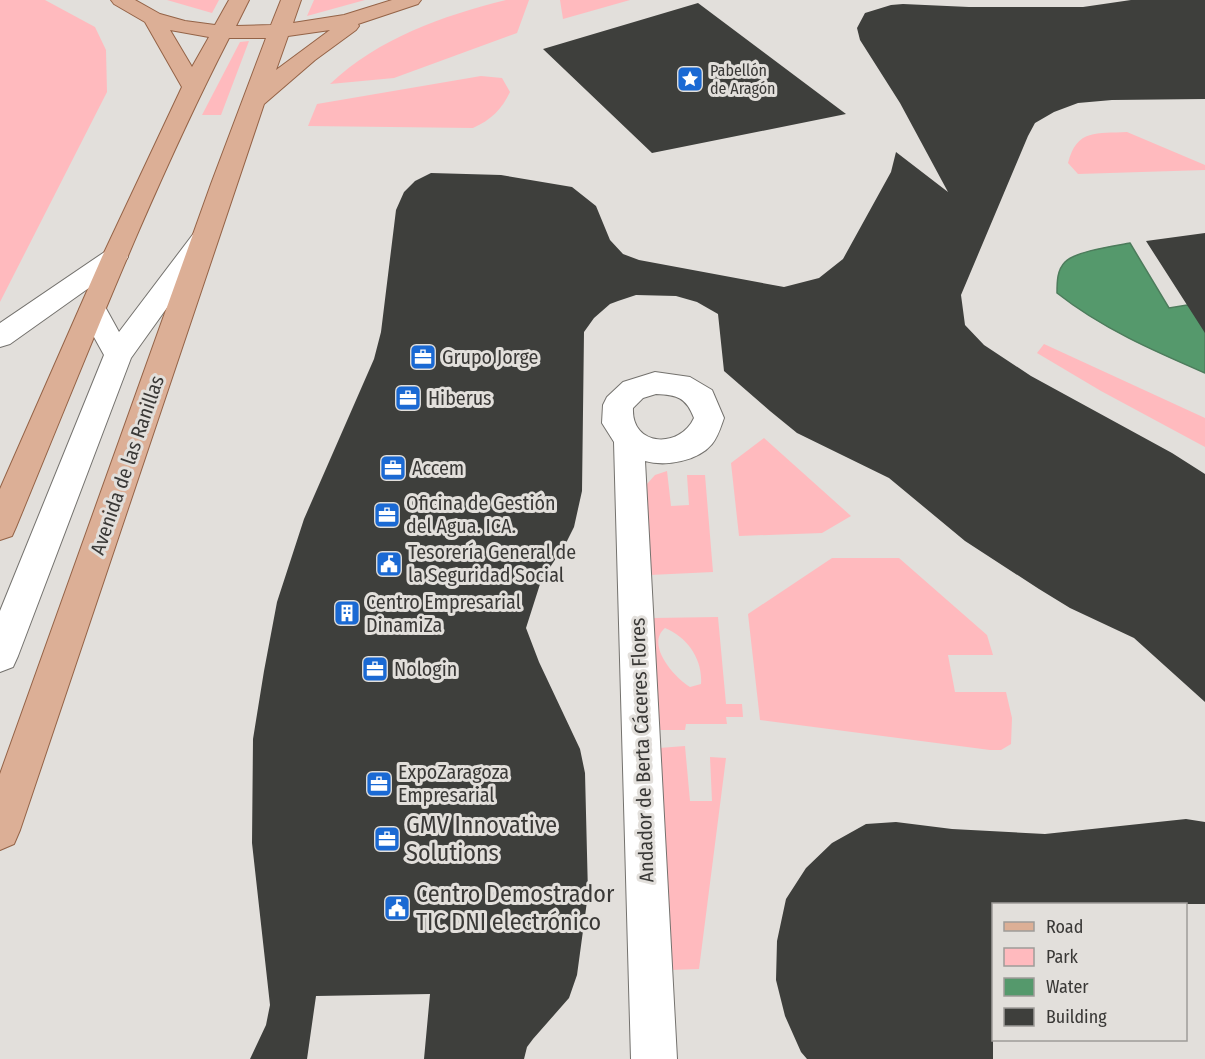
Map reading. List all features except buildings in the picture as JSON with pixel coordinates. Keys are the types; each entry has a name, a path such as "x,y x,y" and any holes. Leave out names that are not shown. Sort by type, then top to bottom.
{"main road":[{"path":"0,527 116,257 193,87 239,0"},
{"name":"Avenida de las Ranillas","path":"0,830 206,235 291,0"},
{"path":"121,2 152,17 186,27 224,31 278,32 316,28 359,19 411,0"},
{"path":"152,17 193,87"},
{"path":"254,100 307,55 359,19"}],"lane":[{"path":"0,656 118,355 206,235"},
{"path":"0,337 116,257"},
{"path":"93,310 118,355"},
{"name":"Andador de Berta Cáceres Flores","path":"629,441 654,1059"}],"green space":[{"path":"0,0 45,0 95,27 106,50 107,92 0,302"},
{"path":"167,0 219,0 212,13"},
{"path":"314,0 365,0 307,16"},
{"path":"506,0 529,0 517,33 394,78 330,84 349,68 390,41 435,21"},
{"path":"560,0 630,0 563,19"},
{"path":"249,41 221,115 202,115 240,42"},
{"path":"481,76 502,78 510,92 495,113 473,128 308,126 317,104"},
{"path":"1127,132 1205,165 1205,170 1078,174 1068,163 1072,152 1083,138 1098,133"},
{"path":"1044,344 1205,418 1205,447 1101,391 1037,353"},
{"path":"764,438 851,516 822,533 739,536 731,463"},
{"path":"667,471 671,506 689,505 687,475 705,475 713,572 650,575 647,484 655,475"},
{"path":"832,558 899,558 987,635 993,655 948,655 955,692 1006,692 1012,718 1011,744 1001,750 990,750 760,720 748,614"},
{"path":"718,617 726,704 742,704 743,717 726,717 727,724 686,724 685,730 658,730 653,618","holes":["665,628 673,632 692,650 699,666 701,684 690,687 670,669 664,660 658,643 660,635"]},
{"path":"685,746 690,801 712,801 710,757 726,758 699,969 669,970 659,748"}],"water":[{"path":"1130,243 1169,308 1187,305 1205,317 1205,373 1110,328 1057,293 1060,269 1070,258 1096,249"}],"place":[{"name":"Pabellón de Aragón","path":"690,79"},
{"name":"Grupo Jorge","path":"423,357"},
{"name":"Hiberus","path":"408,398"},
{"name":"Accem","path":"393,468"},
{"name":"Oficina de Gestión del Agua. ICA.","path":"387,515"},
{"name":"Tesorería General de la Seguridad Social","path":"389,564"},
{"name":"Centro Empresarial DinamiZa","path":"347,613"},
{"name":"Nologin","path":"375,669"},
{"name":"ExpoZaragoza Empresarial","path":"379,784"},
{"name":"GMV Innovative Solutions","path":"387,839"},
{"name":"Centro Demostrador TIC DNI electrónico","path":"397,908"}]}
